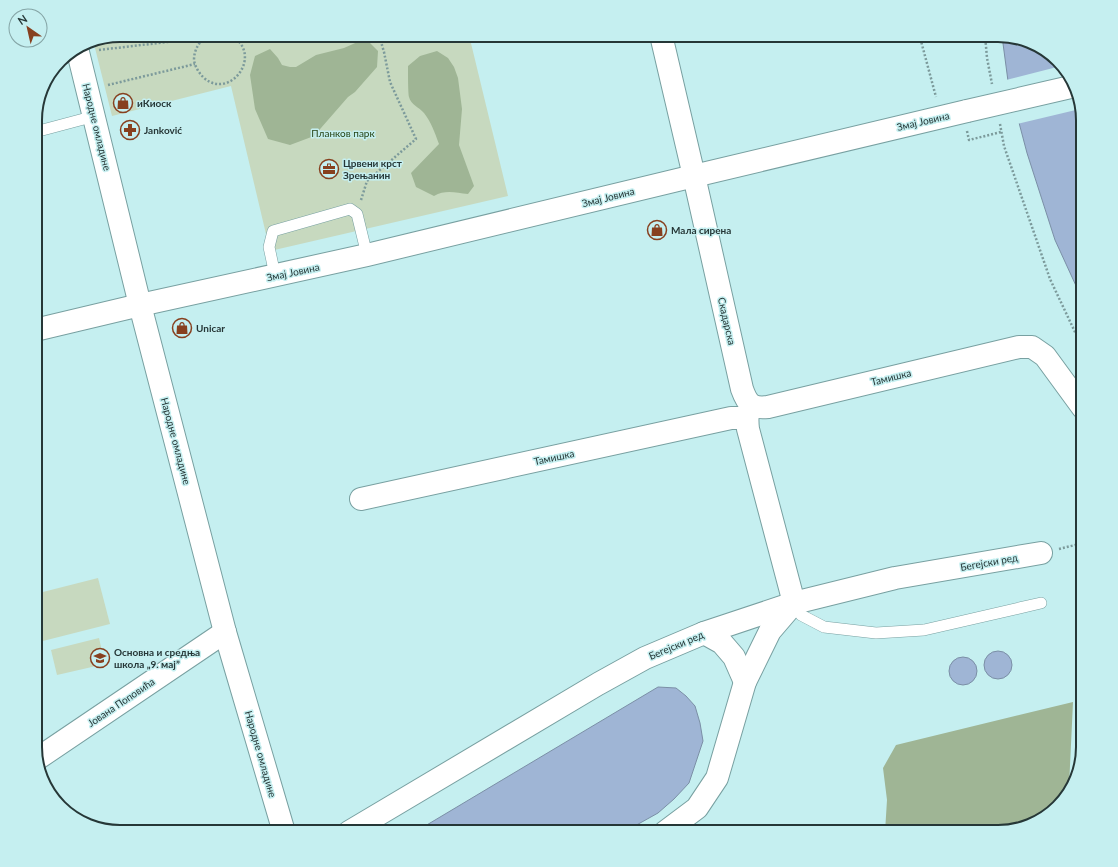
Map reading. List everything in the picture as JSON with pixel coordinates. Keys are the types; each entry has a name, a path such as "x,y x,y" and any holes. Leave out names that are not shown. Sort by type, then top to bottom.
{"street":[{"name":"Скадарска","path":"663,42 742,389 747,401 749,412 748,429 794,603"},
{"name":"Народне омладине","path":"79,54 140,305 225,632 282,825"},
{"name":"Змај Јовина","path":"42,328 367,255 1069,87"},
{"name":"Тамишка","path":"361,499 731,418 761,408 1019,347 1032,347 1045,356 1076,398"},
{"name":"Бегејски ред","path":"361,825 598,684 645,658 704,633 794,603 895,578 1041,552"},
{"path":"674,825 697,808 717,778 745,682 770,631 794,603"},
{"name":"Јована Поповића","path":"43,755 225,632"},
{"path":"704,633 722,643 734,657 745,682"}],"lane":[{"path":"42,130 95,116"},
{"path":"275,275 269,247 273,231 350,209 357,214 367,255"},
{"path":"794,603 801,615 824,627 876,633 924,630 1040,603"}],"path":[{"path":"86,50 167,42"},
{"path":"201,42 197,47 194,59 195,64 200,74 206,80 214,83 231,81 238,76 243,69 245,52 239,42"},
{"path":"357,214 367,182 416,139 390,82 380,42"},
{"path":"921,42 941,117"},
{"path":"986,42 993,90"},
{"path":"88,90 195,64"},
{"path":"998,118 1004,146 1050,279 1076,335"},
{"path":"969,140 1001,132"}],"green space":[{"name":"Планков парк","path":"120,42 471,42 508,196 270,251 231,86 112,116 95,47 100,45"},
{"path":"358,42 370,43 378,51 377,67 314,136 290,145 268,139 255,109 250,75 255,56 270,49 282,65 296,67 316,55 344,48"},
{"path":"437,51 448,58 454,67 458,78 462,109 459,145 474,186 468,194 447,192 434,196 416,187 411,173 439,144 433,128 426,116 410,100 408,91 408,66 420,56"},
{"path":"98,578 110,624 42,641 42,592"},
{"path":"99,638 105,664 57,675 51,650"},
{"path":"1073,702 1069,778 1063,790 1053,802 1037,815 1023,821 998,825 885,825 887,800 883,768 896,745"}],"water":[{"path":"1003,42 1023,46 1037,52 1045,58 1063,77 1072,95 1076,115 1076,286 1055,240 1027,153 1008,81"},
{"path":"998,651 1008,655 1012,665 1008,675 998,679 988,675 984,665 988,655"},
{"path":"963,657 973,661 977,671 973,681 963,685 953,681 949,671 953,661"},
{"path":"658,687 676,688 695,706 703,741 689,783 658,813 637,825 427,825"}],"pier":[{"path":"1055,67 1068,86 1072,95 1075,110 1017,124 1006,80"}],"place":[{"name":"иКиоск","path":"123,103"},
{"name":"Janković","path":"130,130"},
{"name":"Црвени крст Зрењанин","path":"329,169"},
{"name":"Мала сирена","path":"657,230"},
{"name":"Unicar","path":"182,328"},
{"name":"Основна и средња школа „9. мај”","path":"100,658"}]}
